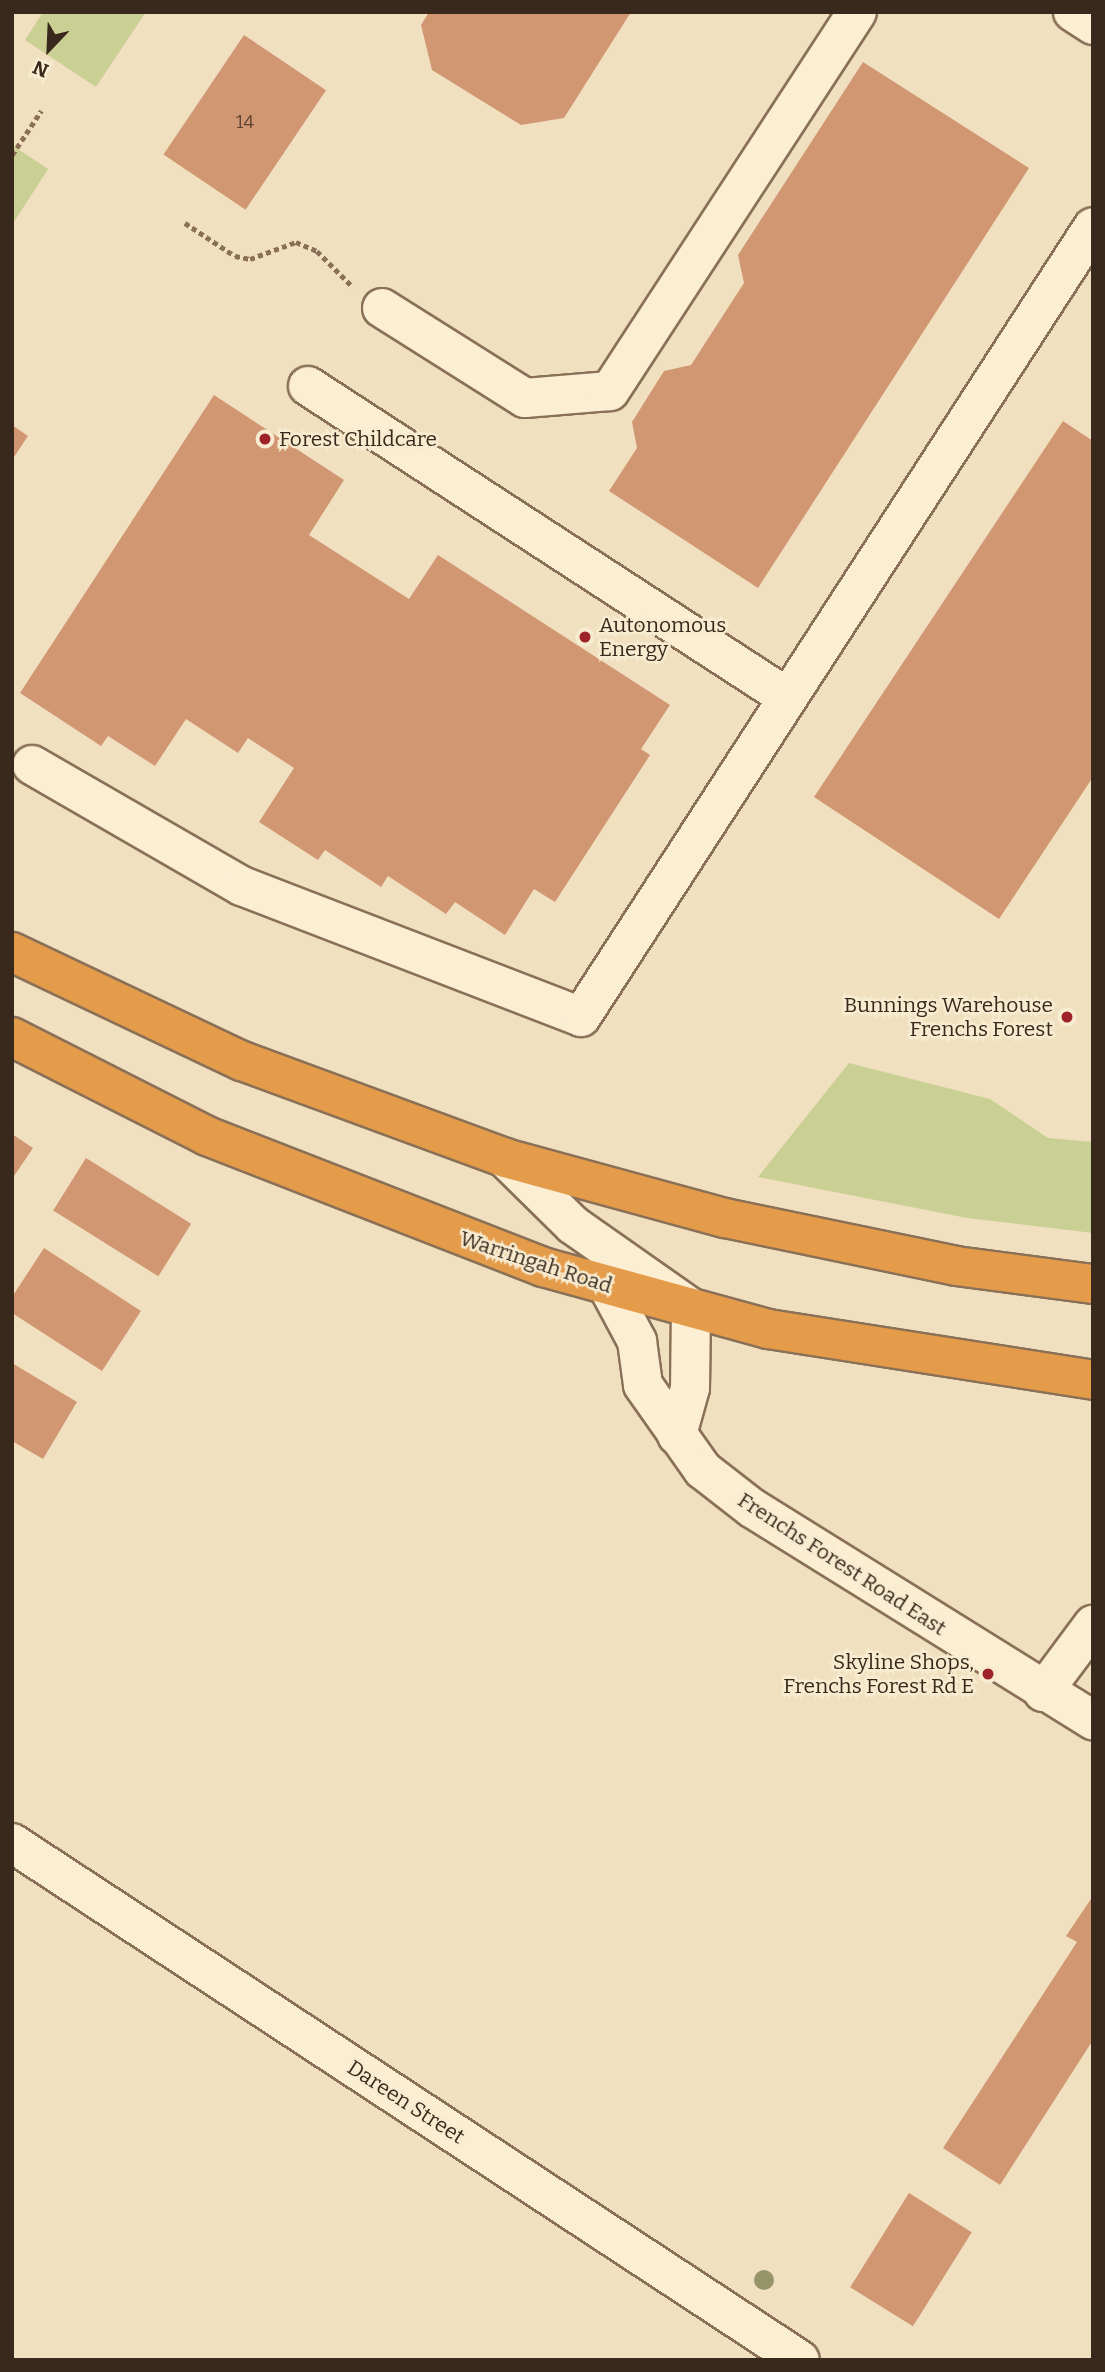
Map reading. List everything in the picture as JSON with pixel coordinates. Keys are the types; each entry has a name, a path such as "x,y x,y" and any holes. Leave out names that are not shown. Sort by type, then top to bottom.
{"highway":[{"path":"12,952 242,1061 505,1158 725,1218 956,1266 1093,1284"},
{"name":"Warringah Road","path":"12,1037 207,1136 409,1220 607,1286 768,1329 974,1366 1093,1380"}],"street":[{"path":"382,309 526,398 610,391 857,12"},
{"path":"1073,12 1093,25"},
{"path":"32,765 242,886 582,1017 1093,227"},
{"path":"308,386 788,698"},
{"path":"505,1158 572,1225 691,1308 691,1388 677,1435"},
{"name":"Frenchs Forest Road East","path":"607,1286 637,1341 643,1385 704,1470 752,1508 1093,1720"},
{"path":"1044,1692 1093,1625"},
{"name":"Dareen Street","path":"12,1843 800,2360"}],"path":[{"path":"12,155 41,111"},
{"path":"185,223 235,256 250,259 296,242 317,251 382,309"}],"green space":[{"path":"43,12 146,12 96,87 25,40"},
{"path":"12,145 48,169 12,225"},
{"path":"849,1063 990,1099 1048,1138 1093,1142 1093,1233 967,1218 758,1177"}],"building":[{"path":"429,12 631,12 564,118 521,125 432,70 421,25"},
{"path":"244,35 326,90 246,210 163,154"},
{"path":"863,62 1029,168 758,588 609,491 637,448 632,422 664,371 691,365 744,283 738,255"},
{"path":"214,395 344,480 309,535 409,599 438,555 670,705 641,749 650,755 555,902 534,889 505,935 455,902 446,914 388,876 381,887 325,850 318,860 259,822 294,768 248,738 238,753 186,719 155,766 108,736 101,746 20,693"},
{"path":"1063,421 1093,441 1093,777 999,919 814,797"},
{"path":"12,425 28,436 12,460"},
{"path":"12,1134 33,1148 12,1179"},
{"path":"86,1158 191,1224 158,1276 53,1211"},
{"path":"44,1248 141,1311 102,1371 12,1313 12,1297"},
{"path":"12,1363 77,1402 43,1459 12,1441"},
{"path":"1093,1896 1093,2040 1000,2185 943,2148 1077,1942 1066,1936"},
{"path":"909,2193 972,2232 913,2326 850,2287"}],"place":[{"name":"Forest Childcare","path":"265,439"},
{"name":"Autonomous Energy","path":"585,637"},
{"name":"Bunnings Warehouse Frenchs Forest","path":"1067,1017"},
{"name":"Skyline Shops, Frenchs Forest Rd E","path":"988,1674"}]}
